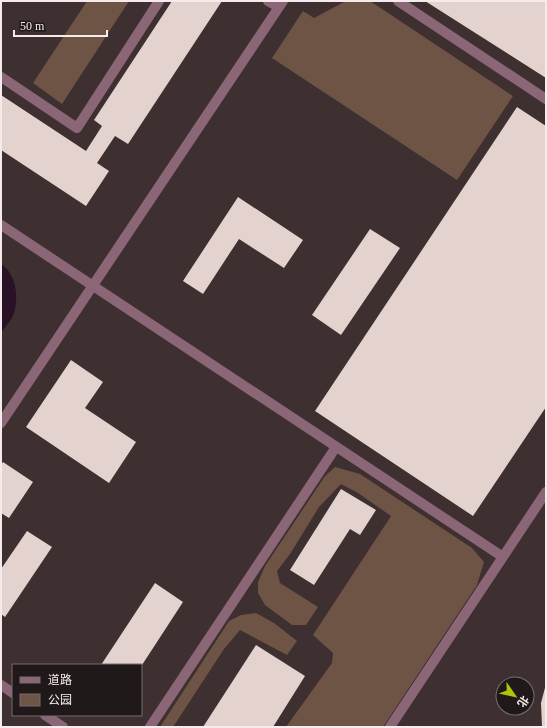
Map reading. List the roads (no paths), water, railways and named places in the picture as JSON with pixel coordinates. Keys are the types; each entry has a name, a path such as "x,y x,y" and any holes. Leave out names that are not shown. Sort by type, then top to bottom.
{"lane":[{"path":"1,77 77,128 160,1"},
{"path":"1,423 281,4 268,1"},
{"path":"398,1 546,99"},
{"path":"1,225 503,557"},
{"path":"150,727 336,447"},
{"path":"390,727 546,492"},
{"path":"1,685 12,692"},
{"path":"46,716 63,727"}]}
